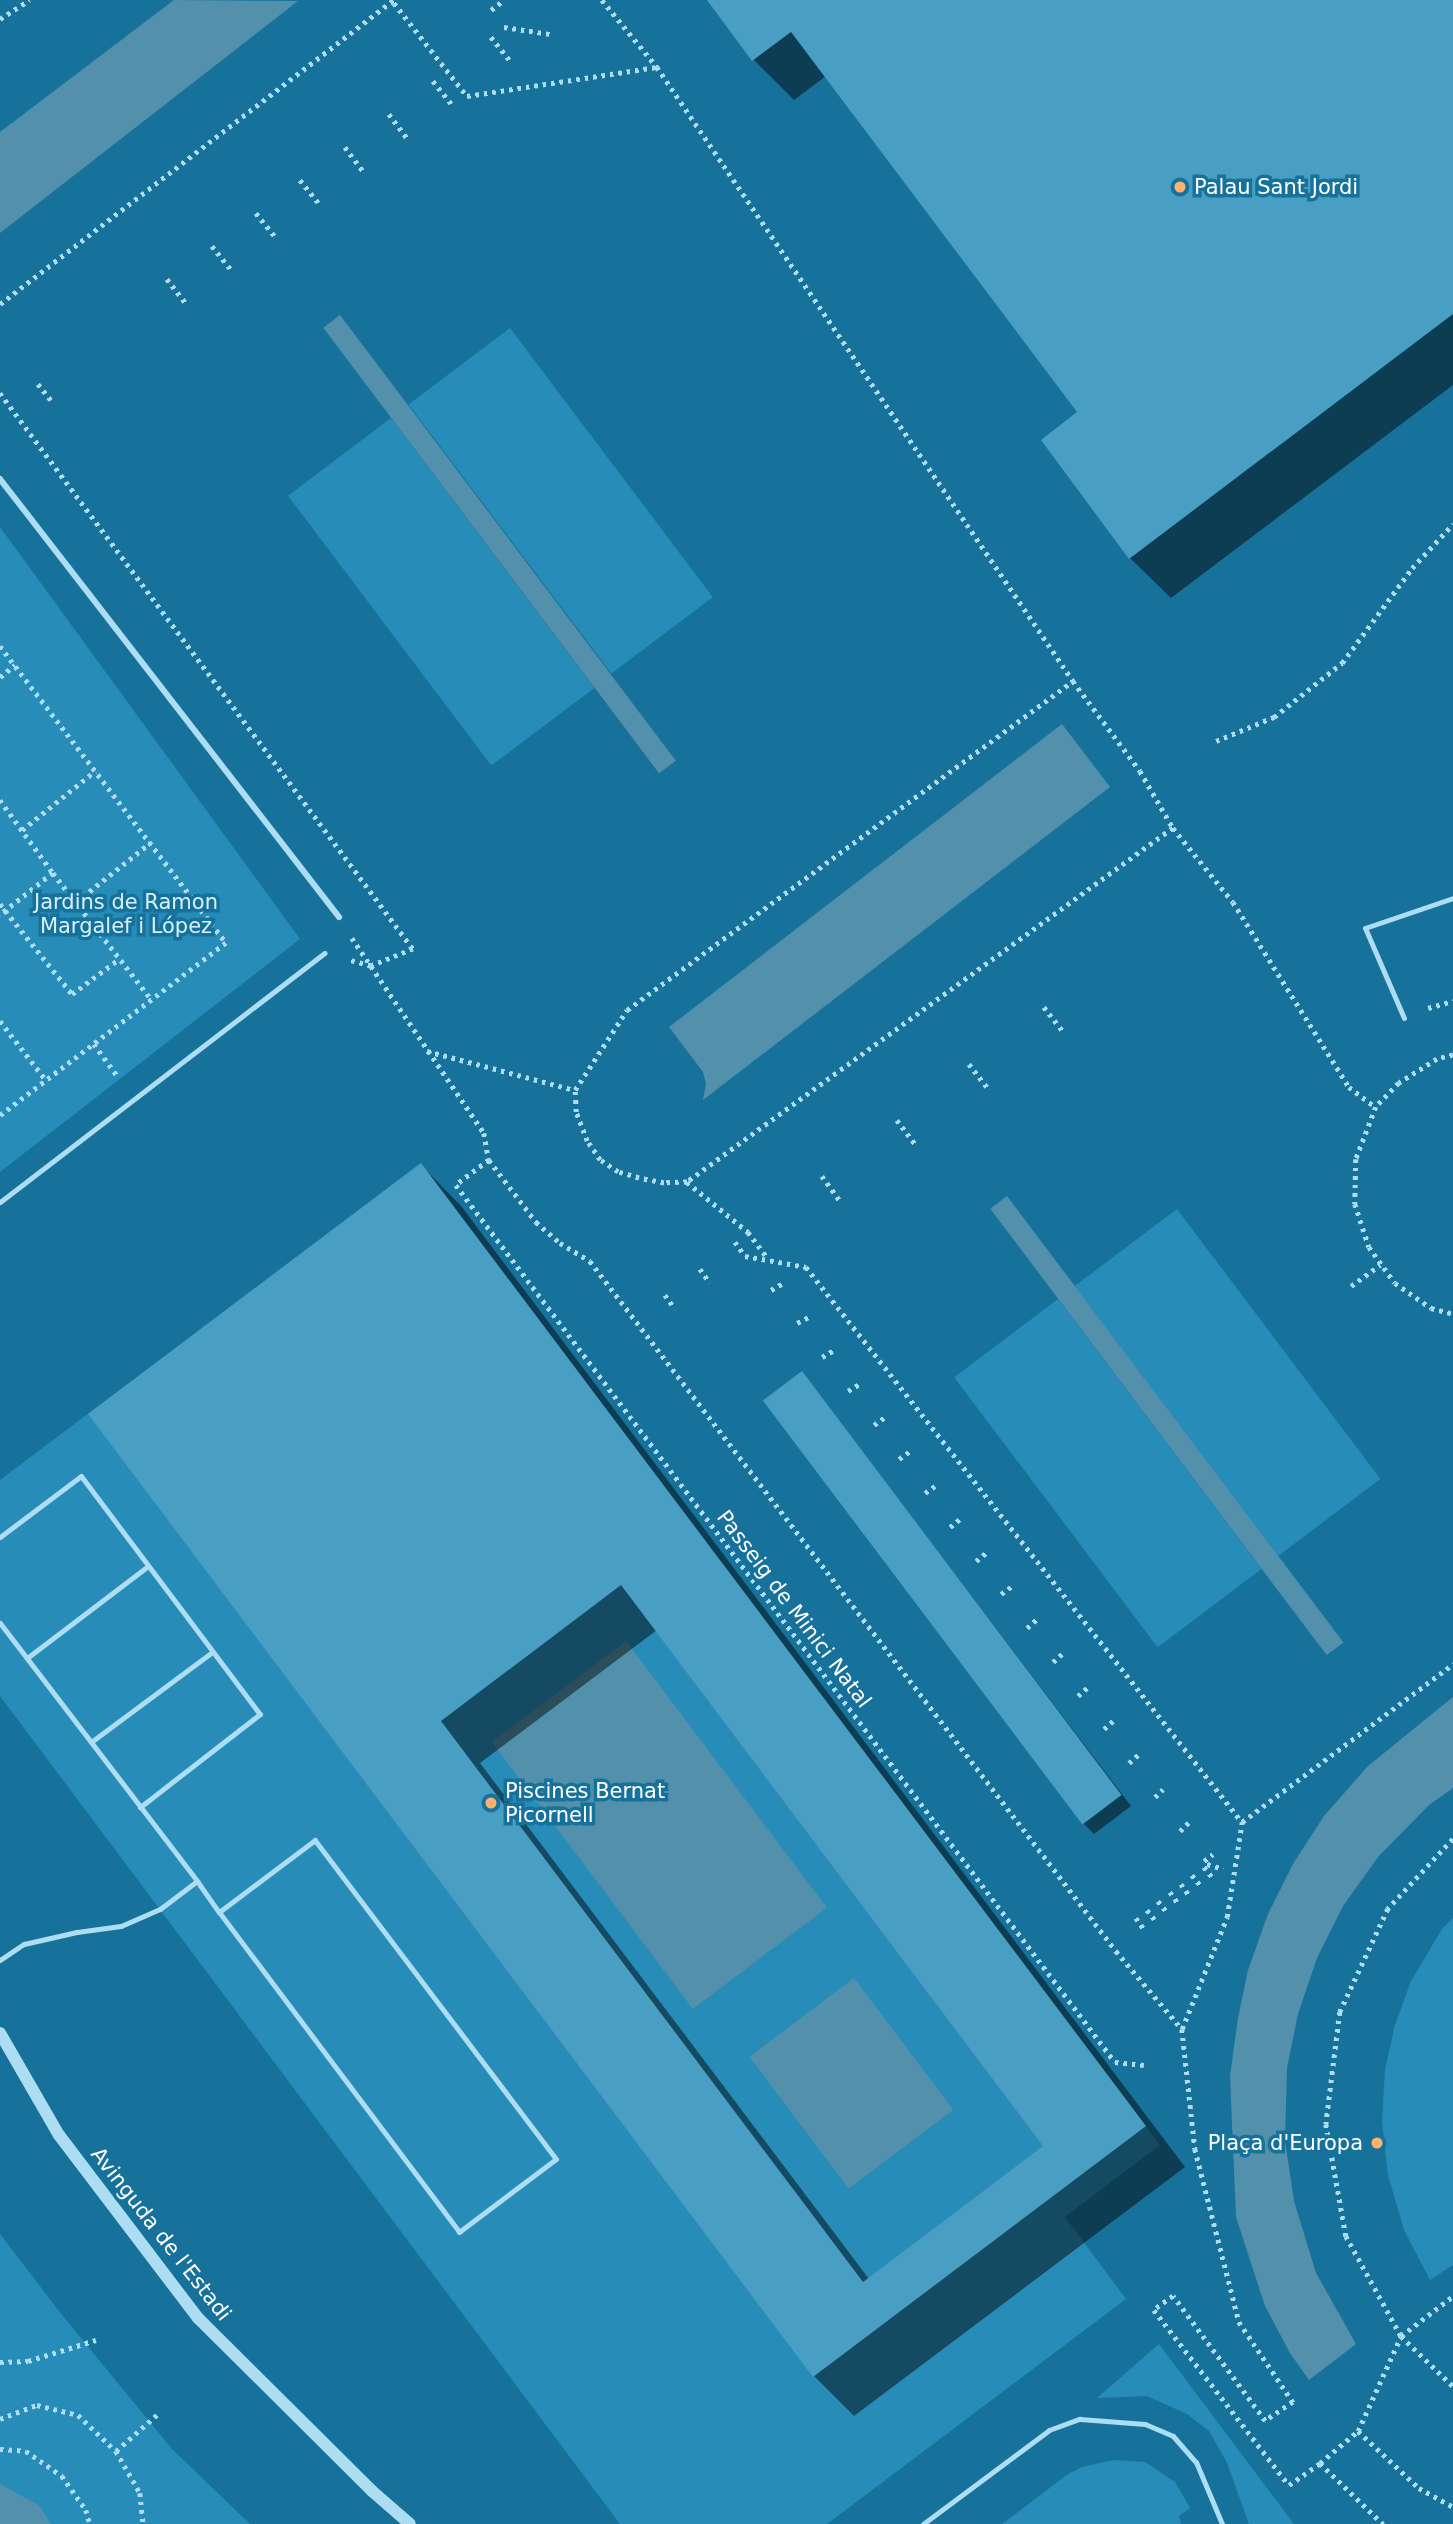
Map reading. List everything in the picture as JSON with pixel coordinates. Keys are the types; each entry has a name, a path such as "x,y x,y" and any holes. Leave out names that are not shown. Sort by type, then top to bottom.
{"street":[{"path":"0,479 339,917"},
{"name":"Avinguda de l'Estadi","path":"0,2033 59,2135 198,2318 372,2491 410,2524"}],"lane":[{"path":"1404,1018 1365,928 1453,898"},
{"path":"0,1202 324,953"},
{"path":"0,1537 81,1476 260,1714 140,1807"},
{"path":"27,1658 148,1566"},
{"path":"0,1623 459,2232 555,2159 315,1840 219,1912"},
{"path":"91,1742 212,1651"},
{"path":"0,1960 24,1944 77,1931 121,1926 160,1909 197,1881"},
{"path":"923,2524 1049,2431 1080,2419 1145,2424 1173,2436 1196,2462 1222,2524"}],"path":[{"path":"0,19 29,0"},
{"path":"491,10 504,0"},
{"path":"602,0 657,67 1073,681 1140,771 1173,828 1233,902 1349,1087 1376,1107"},
{"path":"0,304 394,2 467,96 657,67"},
{"path":"504,27 550,34"},
{"path":"491,37 511,62"},
{"path":"433,81 453,106"},
{"path":"389,114 408,139"},
{"path":"345,147 365,172"},
{"path":"300,180 320,205"},
{"path":"256,213 276,238"},
{"path":"212,246 232,271"},
{"path":"167,279 187,305"},
{"path":"38,384 51,400"},
{"path":"0,393 413,949 371,965"},
{"path":"1216,741 1274,717 1342,663 1412,568 1453,524"},
{"path":"0,646 226,943 0,1116"},
{"path":"0,677 15,665"},
{"path":"1073,681 627,1010 575,1090 576,1112 587,1141 600,1160 618,1172 664,1183 687,1182 1173,828"},
{"path":"22,830 96,771"},
{"path":"0,800 152,1000"},
{"path":"76,902 150,843"},
{"path":"2,913 53,873"},
{"path":"0,904 2,913 72,994 119,959"},
{"path":"339,917 470,1116 484,1133 489,1160 536,1222 560,1243 590,1261 1116,1951 1182,2029"},
{"path":"1427,1008 1453,1001"},
{"path":"1044,1007 1063,1031"},
{"path":"0,1021 46,1080"},
{"path":"94,1044 135,1098"},
{"path":"427,1051 575,1090"},
{"path":"1453,1055 1437,1059 1399,1083 1376,1107 1356,1160 1355,1204 1368,1247 1395,1283 1432,1308 1453,1314"},
{"path":"970,1064 988,1088"},
{"path":"897,1120 915,1144"},
{"name":"Passeig de Minici Natal","path":"489,1160 456,1185 1115,2062 1144,2065"},
{"path":"822,1176 840,1201"},
{"path":"687,1182 748,1232 766,1257"},
{"path":"735,1242 745,1256 806,1267 1242,1822"},
{"path":"1352,1286 1380,1265"},
{"path":"700,1269 710,1283"},
{"path":"771,1290 783,1283"},
{"path":"665,1295 675,1309"},
{"path":"797,1323 809,1317"},
{"path":"822,1357 834,1350"},
{"path":"848,1391 859,1384"},
{"path":"874,1425 884,1417"},
{"path":"899,1459 910,1451"},
{"path":"925,1493 935,1486"},
{"path":"950,1527 961,1518"},
{"path":"976,1560 986,1553"},
{"path":"1001,1594 1012,1586"},
{"path":"1027,1628 1036,1620"},
{"path":"1053,1662 1062,1654"},
{"path":"1453,1664 1242,1822 1227,1917 1182,2029 1195,2149 1239,2322 1293,2402 1265,2421 1172,2296 1154,2310 1289,2485 1358,2431 1401,2336 1453,2296"},
{"path":"1078,1696 1087,1688"},
{"path":"1104,1729 1113,1721"},
{"path":"1129,1763 1138,1755"},
{"path":"1155,1797 1163,1788"},
{"path":"1181,1831 1189,1822"},
{"path":"1453,1839 1388,1909 1340,2012 1326,2124 1346,2236 1401,2336 1453,2386"},
{"path":"1205,1864 1213,1854"},
{"path":"1205,1864 1223,1869"},
{"path":"1205,1864 1212,1877"},
{"path":"1192,1875 1201,1886"},
{"path":"1181,1884 1189,1895"},
{"path":"1170,1892 1178,1903"},
{"path":"1158,1901 1167,1912"},
{"path":"1147,1910 1155,1920"},
{"path":"1136,1918 1144,1929"},
{"path":"0,2362 28,2361 96,2340"},
{"path":"0,2419 37,2405 78,2416 116,2451 140,2493 143,2524"},
{"path":"116,2451 159,2413"},
{"path":"1358,2431 1419,2488 1453,2507"},
{"path":"0,2449 26,2451 62,2476 86,2510 90,2524"},
{"path":"1320,2463 1383,2524"}],"green space":[{"path":"510,328 713,597 611,674 409,404"},
{"path":"391,418 594,688 491,766 288,496"},
{"name":"Jardins de Ramon Margalef i López","path":"0,527 300,939 0,1172"},
{"name":"Piscines Bernat Picornell","path":"421,1163 1160,2145 1065,2217 1126,2299 827,2524 620,2524 0,1696 0,1480"},
{"path":"1177,1209 1380,1479 1278,1556 1075,1286"},
{"path":"1058,1299 1261,1569 1158,1647 954,1377"},
{"path":"1453,1918 1453,2265 1430,2280 1404,2230 1388,2175 1382,2122 1385,2070 1395,2025 1411,1981 1442,1929"},
{"path":"0,2234 62,2315 172,2449 250,2524 0,2524"},
{"path":"1159,2344 1294,2524 1249,2524 1227,2463 1209,2431 1187,2414 1147,2396 1097,2398"},
{"path":"1113,2460 1145,2462 1175,2482 1190,2508 1179,2516 1181,2524 1002,2524 1068,2474 1082,2467"}],"shaded area":[{"path":"174,0 298,1 0,233 0,132"},
{"path":"340,315 676,761 659,773 323,328"},
{"path":"1062,724 1110,787 703,1100 706,1084 703,1072 669,1027"},
{"path":"1007,1196 1343,1642 1327,1655 990,1209"},
{"path":"626,1641 827,1908 693,2009 492,1742"},
{"path":"1453,1697 1453,1788 1429,1805 1378,1857 1343,1906 1317,1958 1298,2014 1287,2068 1285,2141 1294,2201 1316,2273 1356,2344 1309,2380 1290,2353 1265,2306 1236,2217 1230,2076 1248,1970 1268,1914 1293,1864 1324,1816 1368,1766"},
{"path":"854,1978 953,2110 849,2189 749,2057"},
{"path":"0,2484 40,2506 51,2524 0,2524"}],"building":[{"name":"Palau Sant Jordi","path":"707,0 1453,0 1453,314 1129,559 1041,440 1077,412 791,32 752,61"},
{"path":"421,1163 1146,2126 813,2377 88,1414","holes":["621,1585 1043,2146 863,2282 441,1721"]},
{"path":"802,1371 1122,1795 1082,1825 763,1400"}],"place":[{"name":"Palau Sant Jordi","path":"1180,187"},
{"name":"Piscines Bernat Picornell","path":"491,1803"},
{"name":"Plaça d'Europa","path":"1377,2143"}]}
